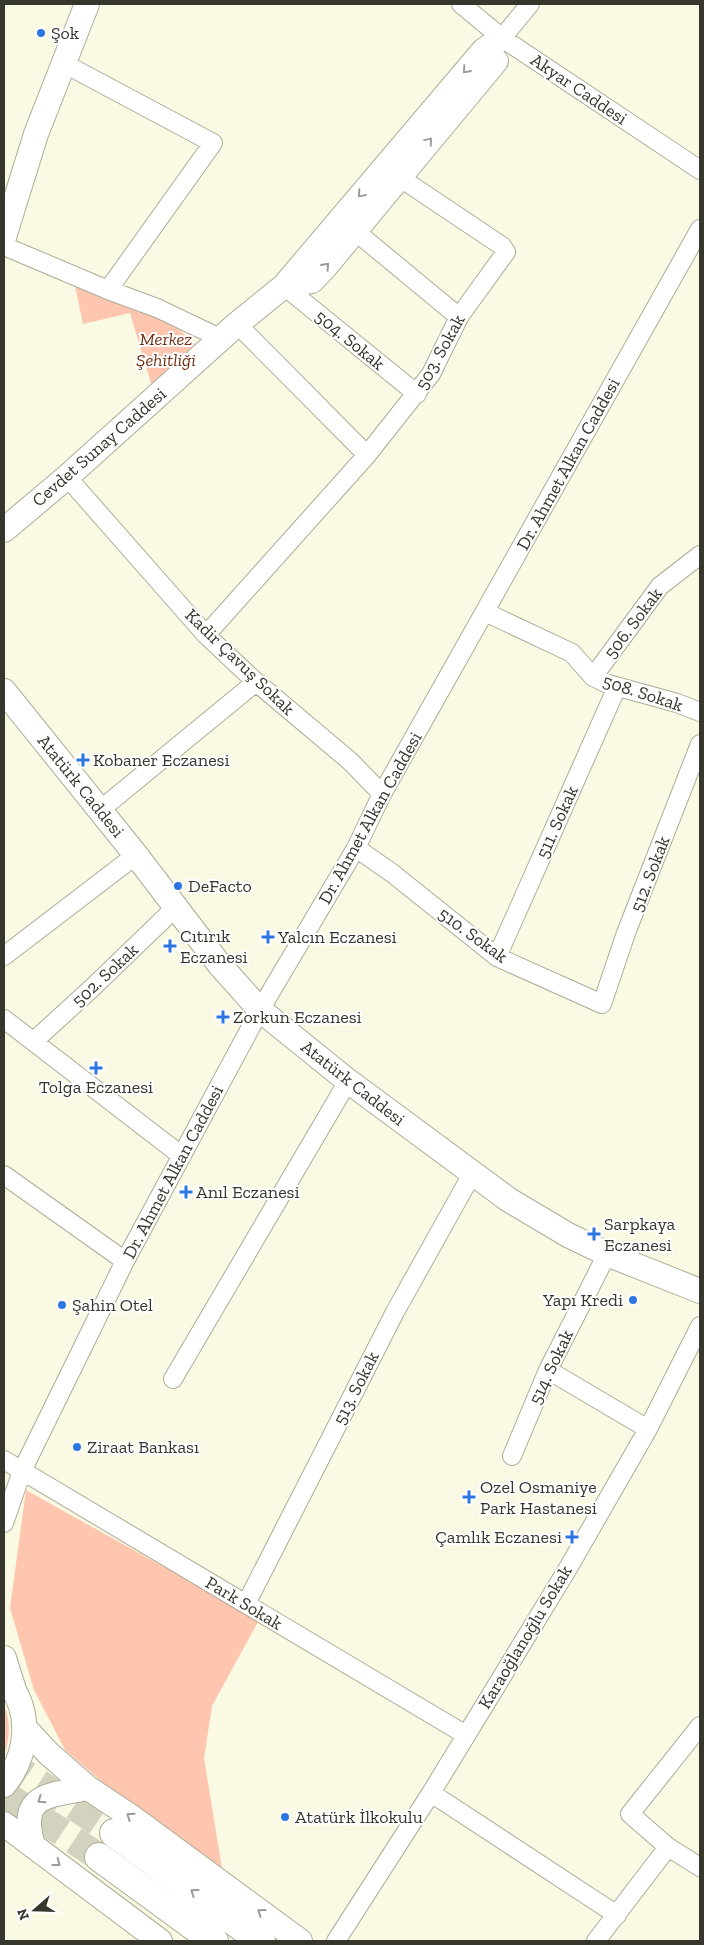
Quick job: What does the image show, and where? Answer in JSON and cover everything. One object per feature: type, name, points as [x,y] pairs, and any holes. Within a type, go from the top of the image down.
[{"type":"main road","points":[[4,237],[36,134],[87,4]]},
{"type":"main road","points":[[284,286],[312,281],[497,59],[502,38]]},
{"type":"main road","name":"Cevdet Sunay Caddesi","points":[[4,530],[284,286],[484,50],[502,38]]},
{"type":"main road","name":"Atatürk Caddesi","points":[[4,691],[136,854],[219,964],[260,1010],[348,1081],[509,1200],[568,1235],[608,1254],[700,1291]]},
{"type":"main road","points":[[4,1658],[10,1686],[22,1711],[25,1728],[19,1761],[4,1785]]},
{"type":"main road","points":[[25,1728],[48,1754],[88,1788],[130,1816],[300,1941]]},
{"type":"main road","points":[[33,1846],[28,1828],[29,1815],[36,1802],[47,1795],[88,1788]]},
{"type":"main road","points":[[4,1824],[160,1941]]},
{"type":"main road","points":[[114,1833],[262,1941]]},
{"type":"main road","points":[[99,1857],[214,1941]]},
{"type":"street","name":"Akyar Caddesi","points":[[461,4],[502,38],[700,170]]},
{"type":"street","points":[[502,38],[530,4]]},
{"type":"street","points":[[65,64],[213,143],[108,290]]},
{"type":"street","name":"503. Sokak","points":[[206,635],[367,455],[417,394],[431,374],[459,317],[506,252],[502,246],[399,177]]},
{"type":"street","name":"Dr. Ahmet Alkan Caddesi","points":[[4,1523],[22,1471],[125,1261],[260,1010],[356,848],[382,794],[700,229]]},
{"type":"street","points":[[354,231],[459,317]]},
{"type":"street","points":[[4,246],[108,290],[229,332],[367,455]]},
{"type":"street","name":"504. Sokak","points":[[284,286],[417,394]]},
{"type":"street","name":"Kadir Çavuş Sokak","points":[[66,477],[206,635],[256,682],[351,762],[382,794]]},
{"type":"street","name":"506. Sokak","points":[[593,676],[660,586],[700,555]]},
{"type":"street","name":"508. Sokak","points":[[485,612],[572,653],[593,676],[616,686],[677,703],[700,712]]},
{"type":"street","points":[[100,810],[256,682]]},
{"type":"street","name":"511. Sokak","points":[[497,956],[616,686]]},
{"type":"street","name":"512. Sokak","points":[[602,1004],[626,933],[700,744]]},
{"type":"street","name":"510. Sokak","points":[[356,848],[392,873],[497,956],[602,1004]]},
{"type":"street","points":[[4,956],[136,854]]},
{"type":"street","name":"502. Sokak","points":[[34,1041],[176,908]]},
{"type":"street","points":[[4,1019],[182,1156]]},
{"type":"street","points":[[173,1379],[348,1081]]},
{"type":"street","name":"513. Sokak","points":[[246,1604],[395,1312],[472,1174]]},
{"type":"street","points":[[4,1175],[125,1261]]},
{"type":"street","name":"514. Sokak","points":[[512,1456],[548,1370],[608,1254]]},
{"type":"street","name":"Karaoğlanoğlu Sokak","points":[[336,1941],[466,1735],[566,1570],[648,1429],[700,1326]]},
{"type":"street","points":[[548,1370],[648,1429]]},
{"type":"street","name":"Park Sokak","points":[[4,1460],[466,1735]]},
{"type":"street","points":[[700,1726],[630,1814],[668,1847],[700,1867]]},
{"type":"street","points":[[430,1793],[617,1915]]},
{"type":"street","points":[[596,1941],[668,1847]]},
{"type":"green space","name":"Merkez Şehitliği","points":[[74,281],[168,321],[194,342],[195,356],[153,390],[130,313],[83,324]]},
{"type":"green space","points":[[26,1490],[259,1620],[212,1706],[204,1758],[223,1875],[144,1818],[65,1750],[34,1690],[10,1608]]},
{"type":"green space","points":[[4,1706],[9,1730],[8,1743],[4,1755]]},
{"type":"tunnel","points":[[4,1760],[114,1833]]},
{"type":"tunnel","points":[[4,1794],[99,1857]]},
{"type":"place","name":"Şok","points":[[41,33]]},
{"type":"place","name":"Kobaner Eczanesi","points":[[83,760]]},
{"type":"place","name":"DeFacto","points":[[178,886]]},
{"type":"place","name":"Yalcın Eczanesi","points":[[268,937]]},
{"type":"place","name":"Cıtırık Eczanesi","points":[[170,946]]},
{"type":"place","name":"Zorkun Eczanesi","points":[[223,1017]]},
{"type":"place","name":"Tolga Eczanesi","points":[[96,1068]]},
{"type":"place","name":"Anıl Eczanesi","points":[[186,1192]]},
{"type":"place","name":"Sarpkaya Eczanesi","points":[[594,1234]]},
{"type":"place","name":"Yapı Kredi","points":[[633,1300]]},
{"type":"place","name":"Şahin Otel","points":[[62,1305]]},
{"type":"place","name":"Ziraat Bankası","points":[[77,1447]]},
{"type":"place","name":"Ozel Osmaniye Park Hastanesi","points":[[469,1497]]},
{"type":"place","name":"Çamlık Eczanesi","points":[[572,1537]]},
{"type":"place","name":"Atatürk İlkokulu","points":[[285,1817]]}]
